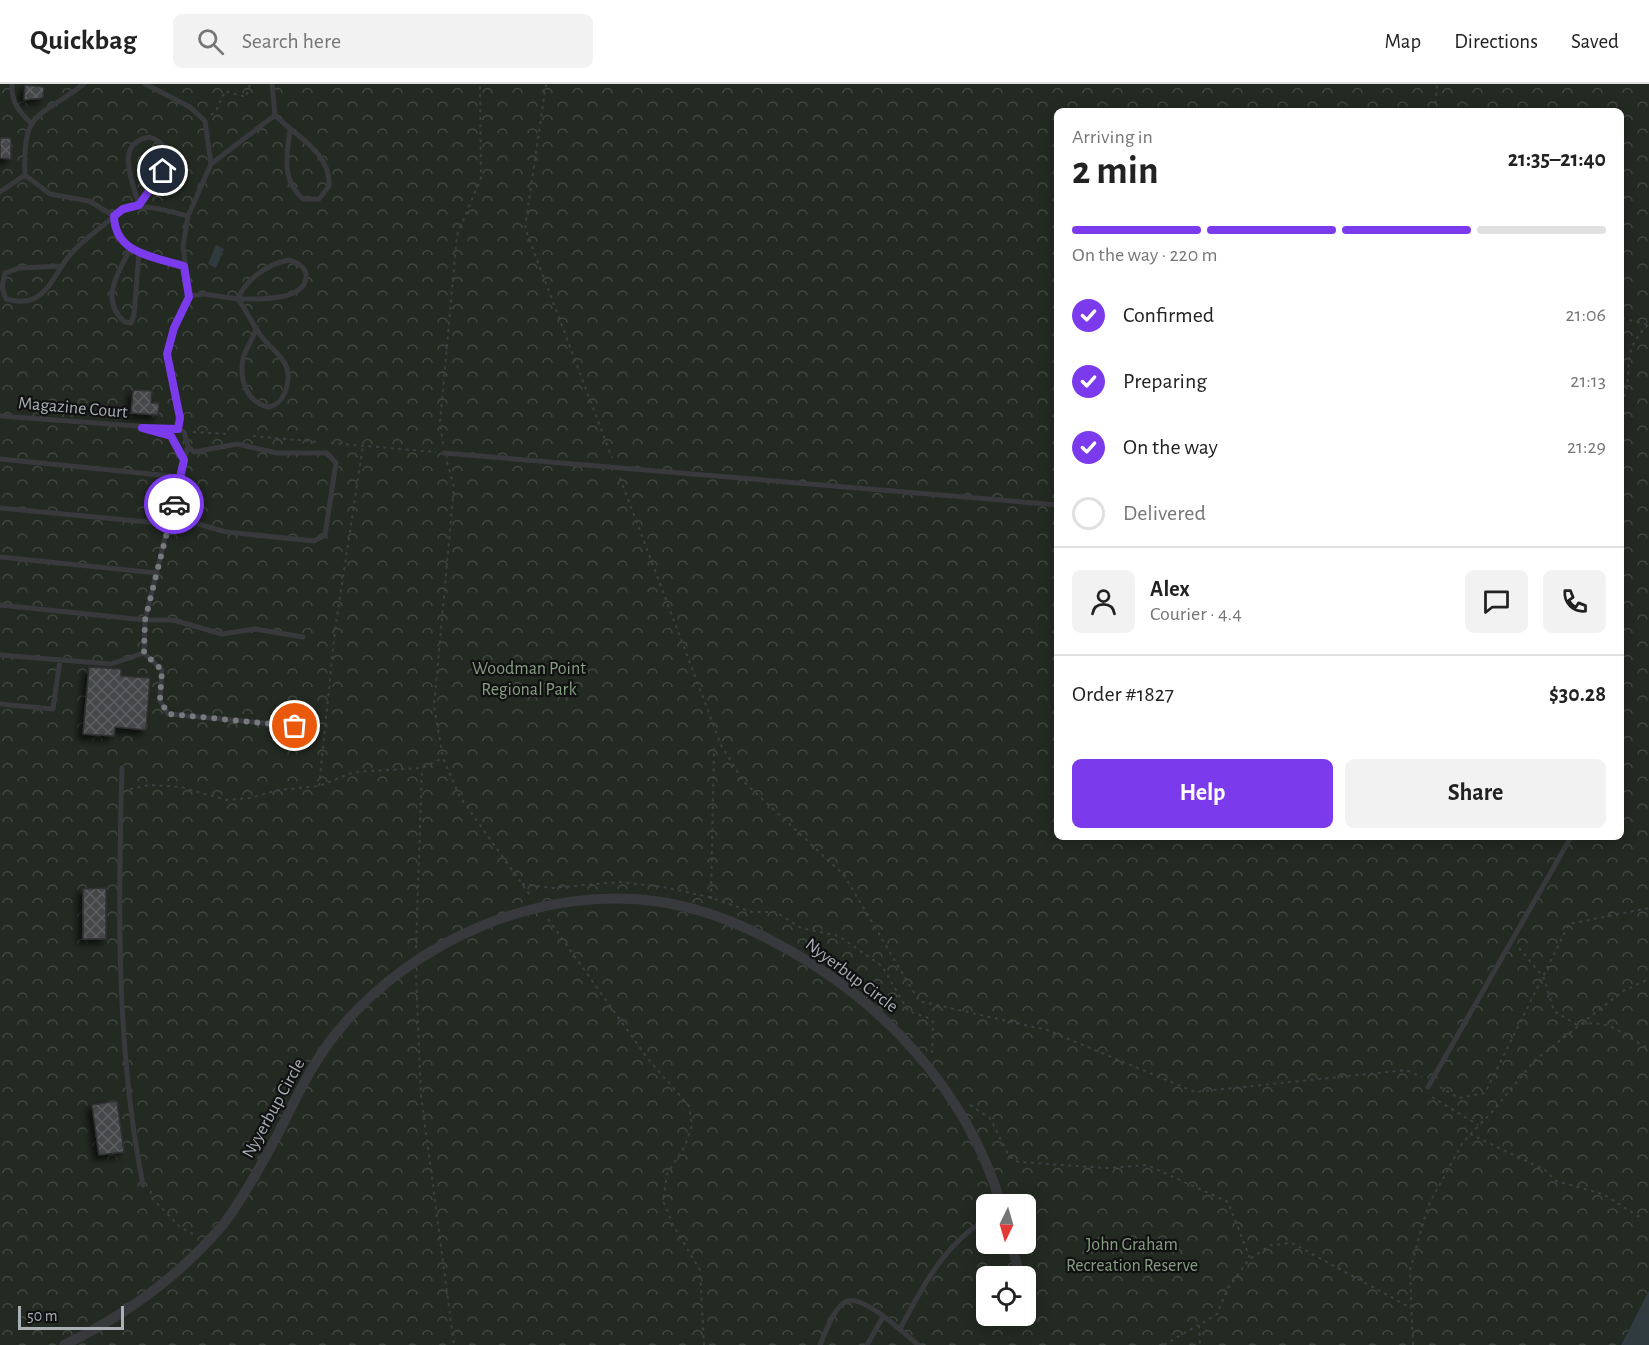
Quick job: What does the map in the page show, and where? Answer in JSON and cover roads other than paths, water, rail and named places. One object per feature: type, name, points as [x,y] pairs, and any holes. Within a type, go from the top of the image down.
[{"type":"street","name":"Nyyerbup Circle","points":[[64,1345],[104,1326],[157,1288],[221,1227],[263,1162],[300,1086],[336,1033],[365,1000],[415,960],[464,934],[538,906],[590,898],[660,902],[707,913],[750,929],[808,959],[848,988],[897,1030],[937,1079],[968,1125],[990,1170],[998,1194]]},
{"type":"lane","points":[[12,84],[11,97],[20,112],[32,124]]},
{"type":"lane","points":[[84,84],[35,116],[24,144],[26,175],[50,194],[89,201],[114,216]]},
{"type":"lane","points":[[145,84],[190,107],[205,121],[211,164]]},
{"type":"lane","points":[[272,84],[275,115],[290,131],[317,152],[327,164],[329,186],[320,200],[303,199],[291,184],[286,153],[290,131]]},
{"type":"lane","points":[[178,429],[180,418],[167,354],[174,328],[189,297],[183,246],[188,216],[211,164],[275,115]]},
{"type":"lane","points":[[150,137],[157,140],[162,147],[163,171],[139,205],[127,165],[132,144],[140,138],[150,137]]},
{"type":"lane","points":[[0,192],[26,175]]},
{"type":"lane","points":[[62,266],[19,267],[5,273],[2,287],[6,299],[20,302],[38,297],[62,266],[70,255],[123,209],[139,205],[188,216]]},
{"type":"lane","points":[[114,216],[117,237],[131,248],[184,266]]},
{"type":"lane","points":[[131,248],[111,290],[113,305],[125,322],[131,322],[134,315],[140,252]]},
{"type":"lane","points":[[189,297],[204,294],[238,299],[265,299],[293,294],[306,280],[305,271],[298,263],[276,262],[248,282],[238,299]]},
{"type":"lane","points":[[238,299],[262,337],[274,346],[288,368],[288,380],[282,399],[269,407],[259,405],[251,399],[242,374],[243,358],[255,327]]},
{"type":"lane","name":"Magazine Court","points":[[0,416],[142,428]]},
{"type":"lane","points":[[142,428],[178,429],[184,432],[188,446],[194,452]]},
{"type":"lane","points":[[142,428],[171,436],[184,460]]},
{"type":"lane","points":[[171,516],[226,532],[314,541],[325,535],[336,463],[327,453],[277,453],[237,444],[194,452],[184,460]]},
{"type":"lane","points":[[188,446],[145,620],[144,653],[162,670],[160,700],[168,714],[295,726]]},
{"type":"lane","points":[[444,453],[616,470],[1054,505]]},
{"type":"lane","points":[[0,459],[181,477]]},
{"type":"lane","points":[[0,508],[169,524]]},
{"type":"lane","points":[[0,556],[157,573]]},
{"type":"lane","points":[[0,605],[173,621],[222,634],[255,629],[303,637]]},
{"type":"lane","points":[[0,654],[111,664],[144,653]]},
{"type":"lane","points":[[0,704],[53,709],[60,660]]},
{"type":"lane","points":[[122,768],[118,896],[125,1062],[143,1185]]},
{"type":"lane","points":[[1430,1085],[1569,840]]},
{"type":"lane","points":[[900,1329],[922,1287],[954,1245],[976,1225]]},
{"type":"lane","points":[[819,1345],[840,1306],[847,1301],[858,1301],[884,1317],[914,1344]]},
{"type":"lane","points":[[867,1345],[884,1317]]},
{"type":"park label","name":"Woodman Point Regional Park","points":[[529,678]]},
{"type":"park label","name":"John Graham Recreation Reserve","points":[[1132,1254]]}]
